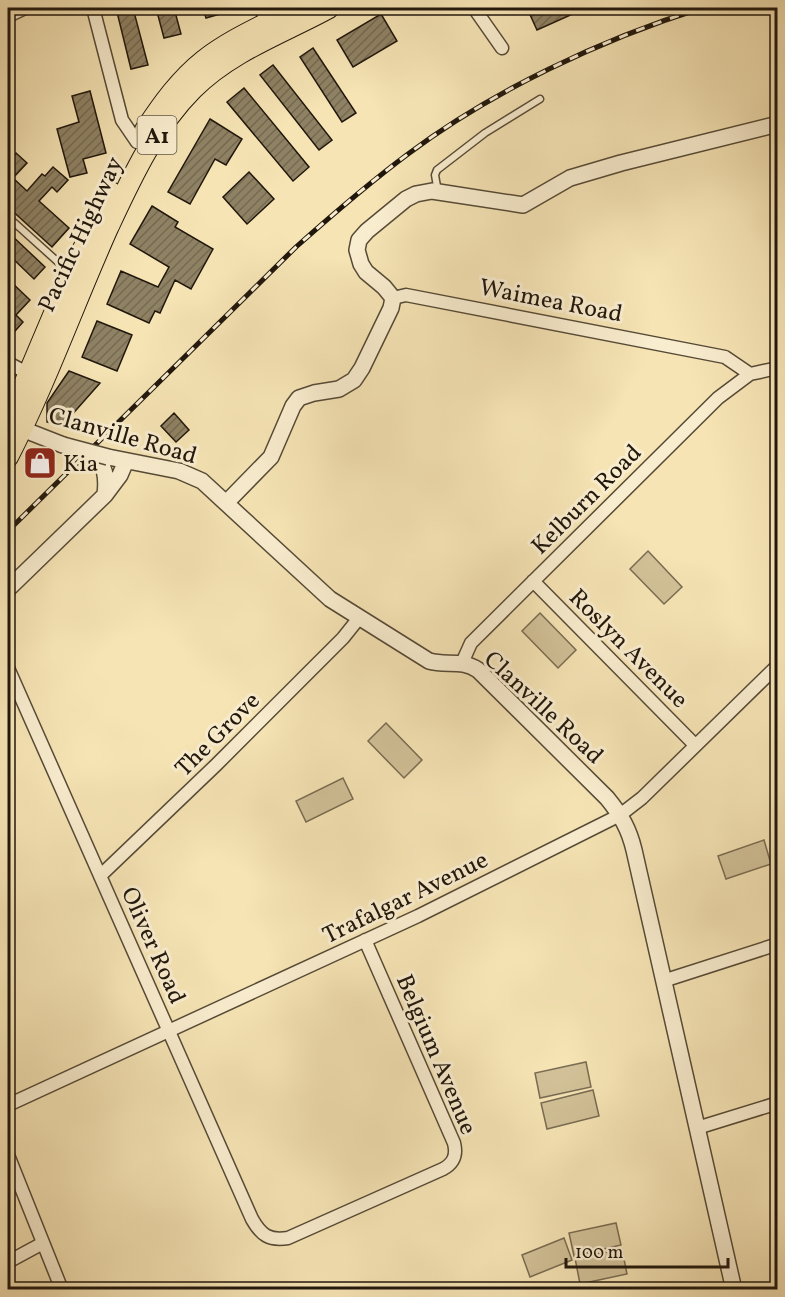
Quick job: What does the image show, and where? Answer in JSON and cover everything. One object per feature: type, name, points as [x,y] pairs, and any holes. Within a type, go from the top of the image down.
[{"type":"highway","name":"Pacific Highway","points":[[36,377],[71,273],[137,142],[160,106],[204,60],[264,15],[296,8]]},
{"type":"highway","name":"Pacific Highway","points":[[8,457],[12,425],[127,186],[170,116],[193,89],[236,56],[329,8]]},
{"type":"street","points":[[8,16],[25,8]]},
{"type":"street","points":[[93,8],[122,120],[137,142]]},
{"type":"street","points":[[474,8],[502,48]]},
{"type":"street","points":[[227,502],[271,458],[290,411],[299,398],[339,389],[354,380],[362,368],[392,308],[393,298],[384,286],[366,272],[361,264],[357,250],[359,240],[406,199],[416,194],[438,192],[523,205],[570,178],[777,124]]},
{"type":"street","name":"Waimea Road","points":[[393,298],[406,295],[725,357],[750,374]]},
{"type":"street","points":[[8,363],[36,377]]},
{"type":"street","points":[[750,374],[777,368]]},
{"type":"street","name":"Kelburn Road","points":[[462,663],[471,644],[718,398],[750,374]]},
{"type":"street","name":"Clanville Road","points":[[12,425],[101,458],[160,467],[202,481],[330,599],[429,661],[462,663],[483,674],[607,798],[620,815],[632,843],[734,1290]]},
{"type":"street","points":[[101,458],[106,477],[105,495]]},
{"type":"street","points":[[8,589],[105,495],[126,461]]},
{"type":"street","name":"Roslyn Avenue","points":[[534,581],[695,745]]},
{"type":"street","name":"The Grove","points":[[100,876],[216,765],[343,638],[359,618]]},
{"type":"street","name":"Trafalgar Avenue","points":[[8,1105],[418,916],[620,815],[642,798],[777,665]]},
{"type":"street","name":"Oliver Road","points":[[8,668],[252,1219],[264,1236]]},
{"type":"street","name":"Belgium Avenue","points":[[264,1236],[288,1238],[443,1169],[454,1159],[454,1143],[365,940]]},
{"type":"street","points":[[663,981],[777,944]]},
{"type":"street","points":[[697,1128],[777,1103]]},
{"type":"street","points":[[8,1155],[62,1290]]},
{"type":"street","points":[[8,1262],[43,1244]]},
{"type":"lane","points":[[438,192],[435,175],[437,170],[485,134],[540,99]]},
{"type":"lane","points":[[8,217],[71,273]]},
{"type":"shaded area","points":[[648,551],[682,587],[664,604],[630,569]]},
{"type":"shaded area","points":[[540,613],[576,650],[558,668],[522,631]]},
{"type":"shaded area","points":[[386,723],[422,760],[404,778],[368,741]]},
{"type":"shaded area","points":[[343,778],[353,799],[306,822],[296,801]]},
{"type":"shaded area","points":[[764,840],[771,864],[726,879],[718,856]]},
{"type":"shaded area","points":[[586,1062],[591,1087],[540,1098],[535,1073]]},
{"type":"shaded area","points":[[593,1090],[599,1116],[547,1129],[541,1103]]},
{"type":"shaded area","points":[[616,1223],[621,1245],[574,1256],[569,1233]]},
{"type":"shaded area","points":[[564,1238],[572,1260],[530,1277],[522,1255]]},
{"type":"shaded area","points":[[622,1249],[627,1274],[580,1284],[575,1258]]},
{"type":"building","points":[[116,8],[133,8],[148,65],[131,69]]},
{"type":"building","points":[[156,8],[174,8],[181,34],[164,38]]},
{"type":"building","points":[[203,8],[233,8],[234,10],[206,18]]},
{"type":"building","points":[[527,8],[586,8],[537,30]]},
{"type":"building","points":[[381,14],[397,41],[353,67],[337,40]]},
{"type":"building","points":[[313,48],[356,113],[342,122],[300,57]]},
{"type":"building","points":[[273,65],[332,140],[319,150],[260,75]]},
{"type":"building","points":[[244,88],[309,167],[293,181],[227,102]]},
{"type":"building","points":[[90,91],[106,153],[83,159],[87,173],[70,177],[57,129],[79,122],[72,96]]},
{"type":"building","points":[[210,119],[242,139],[226,165],[215,159],[190,204],[168,192]]},
{"type":"building","points":[[16,153],[27,163],[13,178],[27,191],[42,174],[45,176],[53,167],[68,180],[57,192],[52,187],[39,201],[69,228],[52,247],[8,207],[8,162]]},
{"type":"building","points":[[249,172],[274,199],[247,224],[223,197]]},
{"type":"building","points":[[152,206],[178,222],[175,227],[213,249],[191,289],[175,280],[160,313],[155,311],[149,323],[107,304],[121,271],[158,287],[169,267],[130,244]]},
{"type":"building","points":[[8,232],[45,267],[34,279],[8,254]]},
{"type":"building","points":[[8,279],[30,300],[16,315],[23,322],[8,339]]},
{"type":"building","points":[[97,321],[132,335],[117,371],[82,357]]},
{"type":"building","points":[[69,371],[100,383],[62,426],[47,422],[47,403]]},
{"type":"building","points":[[174,413],[189,430],[176,442],[161,426]]},
{"type":"railway","points":[[8,531],[296,247],[408,154],[475,109],[549,69],[626,35],[702,8]]},
{"type":"place","name":"Kia","points":[[40,463]]}]
